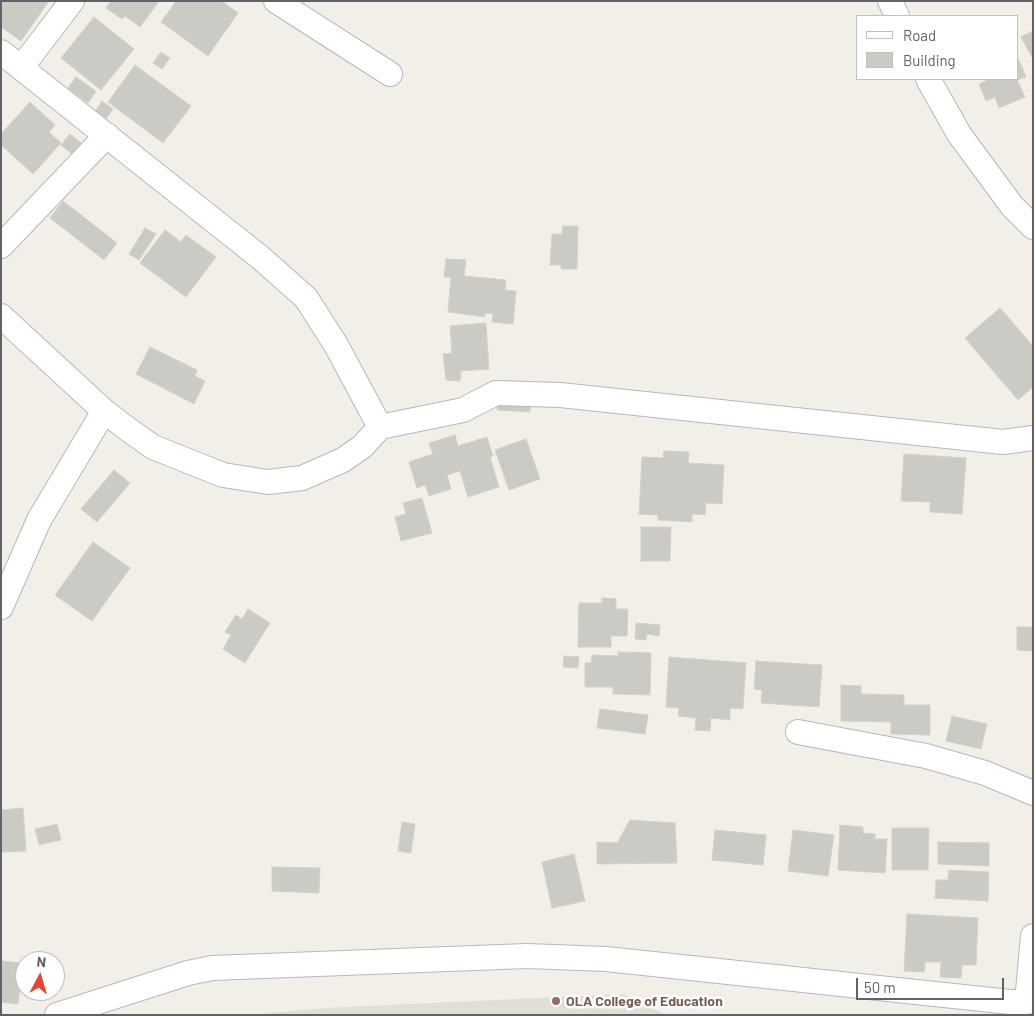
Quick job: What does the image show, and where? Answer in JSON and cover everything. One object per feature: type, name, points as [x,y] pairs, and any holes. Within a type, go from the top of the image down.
[{"type":"street","points":[[21,68],[72,1]]},
{"type":"street","points":[[276,1],[390,74]]},
{"type":"street","points":[[890,1],[897,15]]},
{"type":"street","points":[[1,52],[107,134],[261,258],[306,298],[336,345],[380,427]]},
{"type":"street","points":[[929,80],[959,134],[1012,206],[1033,227]]},
{"type":"street","points":[[1,246],[107,134]]},
{"type":"street","points":[[1,316],[104,411],[153,447],[223,475],[268,482],[302,478],[343,460],[363,446],[380,427],[463,410],[496,393],[579,397],[1003,442],[1033,438]]},
{"type":"street","points":[[1,607],[33,538],[38,520],[104,411]]},
{"type":"street","points":[[798,732],[926,756],[985,773],[1033,793]]},
{"type":"street","points":[[57,1015],[188,973],[212,968],[527,956],[606,959],[1010,1002],[1026,1002],[1033,936]]},
{"type":"street","points":[[1010,1002],[1033,1013]]},
{"type":"shaded area","name":"OLA College of Education","points":[[623,994],[666,1015],[249,1015],[326,1008]]},
{"type":"building","points":[[1,1],[49,1],[21,41],[1,27]]},
{"type":"building","points":[[111,1],[159,1],[140,27],[125,16],[122,19],[106,8]]},
{"type":"building","points":[[176,1],[222,1],[238,13],[208,56],[161,22]]},
{"type":"building","points":[[94,17],[134,49],[101,90],[61,58]]},
{"type":"building","points":[[1033,31],[1033,59],[1021,37]]},
{"type":"building","points":[[161,52],[170,58],[162,69],[153,63]]},
{"type":"building","points":[[1019,60],[1026,77],[1019,79]]},
{"type":"building","points":[[135,65],[191,106],[163,143],[108,102]]},
{"type":"building","points":[[76,77],[96,91],[88,103],[68,88]]},
{"type":"building","points":[[1017,80],[1025,97],[999,108],[995,97],[986,101],[979,84],[986,81]]},
{"type":"building","points":[[102,101],[113,109],[105,120],[94,113]]},
{"type":"building","points":[[30,102],[55,125],[49,132],[61,143],[33,174],[1,145],[1,134]]},
{"type":"building","points":[[70,134],[81,143],[72,154],[61,145]]},
{"type":"building","points":[[63,201],[117,243],[104,260],[50,218]]},
{"type":"building","points":[[563,226],[578,226],[577,269],[561,269],[561,265],[550,265],[552,234],[562,234]]},
{"type":"building","points":[[145,228],[156,234],[139,260],[129,254]]},
{"type":"building","points":[[165,230],[181,242],[186,235],[216,257],[186,297],[140,263]]},
{"type":"building","points":[[446,259],[466,260],[464,276],[506,280],[505,290],[516,291],[513,324],[492,322],[493,314],[485,313],[485,317],[448,312],[451,277],[444,277]]},
{"type":"building","points":[[1000,308],[1033,346],[1033,387],[1018,400],[965,338]]},
{"type":"building","points":[[486,323],[489,369],[461,371],[460,381],[446,380],[443,354],[452,353],[450,326]]},
{"type":"building","points":[[150,347],[197,370],[195,376],[205,381],[194,404],[136,374]]},
{"type":"building","points":[[498,396],[531,398],[530,412],[497,410]]},
{"type":"building","points":[[455,435],[458,446],[487,437],[493,456],[490,457],[499,487],[468,497],[460,471],[447,475],[451,489],[429,496],[425,485],[417,488],[409,462],[433,454],[429,443]]},
{"type":"building","points":[[526,439],[540,479],[509,490],[495,450]]},
{"type":"building","points":[[664,451],[689,452],[688,463],[724,465],[722,504],[706,503],[705,515],[692,514],[692,522],[658,520],[658,515],[639,514],[642,457],[663,458]]},
{"type":"building","points":[[904,454],[966,458],[962,514],[930,512],[930,502],[901,501]]},
{"type":"building","points":[[114,470],[130,483],[97,522],[81,509]]},
{"type":"building","points":[[422,498],[432,533],[401,541],[395,517],[406,514],[403,503]]},
{"type":"building","points":[[641,527],[671,527],[670,561],[641,561]]},
{"type":"building","points":[[93,542],[130,568],[92,621],[55,595]]},
{"type":"building","points":[[602,598],[616,599],[616,609],[628,609],[627,636],[611,636],[611,647],[578,647],[579,603],[602,603]]},
{"type":"building","points":[[248,609],[270,623],[245,663],[223,649],[231,635],[225,632],[236,615],[242,619]]},
{"type":"building","points":[[636,623],[660,625],[659,636],[647,634],[646,640],[635,639]]},
{"type":"building","points":[[1017,627],[1033,627],[1033,651],[1017,650]]},
{"type":"building","points":[[618,652],[651,653],[650,695],[613,694],[613,687],[585,687],[585,663],[591,663],[592,655],[618,656]]},
{"type":"building","points":[[564,656],[579,657],[578,668],[563,667]]},
{"type":"building","points":[[669,657],[746,663],[743,709],[730,708],[730,720],[711,718],[710,731],[695,730],[696,718],[678,716],[679,708],[666,707]]},
{"type":"building","points":[[756,661],[822,665],[819,707],[761,703],[762,690],[754,689]]},
{"type":"building","points":[[841,685],[861,686],[861,694],[904,695],[904,705],[930,705],[930,735],[891,734],[891,722],[841,721]]},
{"type":"building","points":[[600,709],[648,715],[645,734],[597,728]]},
{"type":"building","points":[[952,716],[987,724],[981,749],[946,741]]},
{"type":"building","points":[[23,808],[26,851],[1,852],[1,810]]},
{"type":"building","points":[[630,820],[675,823],[677,863],[597,864],[597,842],[617,843]]},
{"type":"building","points":[[402,822],[415,824],[411,853],[398,851]]},
{"type":"building","points":[[57,824],[61,840],[39,845],[35,829]]},
{"type":"building","points":[[840,825],[863,827],[863,833],[875,834],[875,839],[887,839],[885,873],[838,870]]},
{"type":"building","points":[[892,828],[929,828],[928,870],[892,870]]},
{"type":"building","points":[[715,830],[766,835],[763,865],[712,860]]},
{"type":"building","points":[[793,830],[834,835],[828,876],[788,871]]},
{"type":"building","points":[[938,842],[989,843],[989,866],[938,864]]},
{"type":"building","points":[[574,854],[585,901],[552,908],[542,862]]},
{"type":"building","points":[[272,867],[320,868],[319,893],[272,891]]},
{"type":"building","points":[[949,870],[989,872],[988,901],[935,898],[936,880],[948,880]]},
{"type":"building","points":[[907,914],[978,918],[976,965],[962,965],[961,978],[940,977],[941,962],[925,962],[924,972],[904,971]]},
{"type":"building","points":[[1,961],[15,962],[15,1001],[18,1001],[18,1004],[1,1002]]},
{"type":"place","name":"OLA College of Education","points":[[556,1001]]}]
